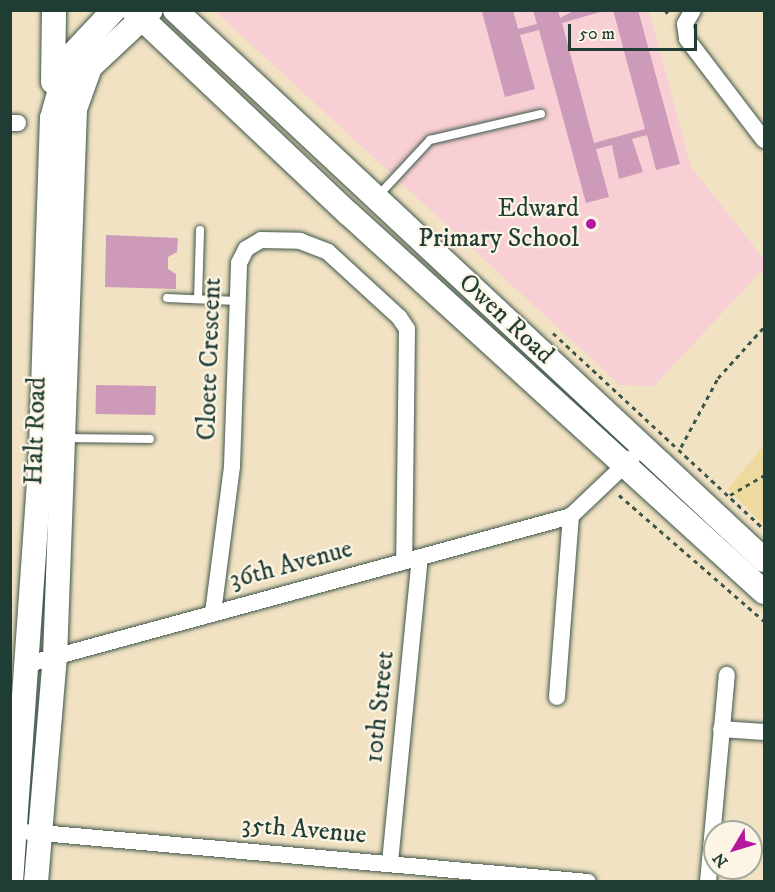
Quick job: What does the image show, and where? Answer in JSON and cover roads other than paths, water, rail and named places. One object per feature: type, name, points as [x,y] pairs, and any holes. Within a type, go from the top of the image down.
[{"type":"street","points":[[52,118],[54,10]]},
{"type":"street","name":"Halt Road","points":[[11,882],[40,448],[52,118],[69,58],[114,10]]},
{"type":"street","name":"Owen Road","points":[[175,10],[765,560]]},
{"type":"street","points":[[693,10],[685,24],[687,39],[762,132]]},
{"type":"street","name":"Halt Road","points":[[36,882],[55,658],[65,438],[75,109],[90,67],[142,13]]},
{"type":"street","name":"Owen Road","points":[[142,13],[623,466],[765,592]]},
{"type":"street","name":"Cloete Crescent","points":[[213,613],[232,466],[239,264],[246,249],[261,240],[300,241],[338,260],[403,323],[409,342],[412,559]]},
{"type":"street","name":"36th Avenue","points":[[25,665],[571,516],[644,446]]},
{"type":"street","points":[[557,697],[571,516]]},
{"type":"street","name":"10th Street","points":[[390,862],[412,559]]},
{"type":"street","points":[[708,882],[727,675]]},
{"type":"street","points":[[722,729],[765,732]]},
{"type":"street","name":"35th Avenue","points":[[15,831],[390,862],[588,882]]},
{"type":"lane","points":[[376,197],[430,140],[541,114]]},
{"type":"lane","points":[[198,299],[200,230]]},
{"type":"lane","points":[[168,298],[237,301]]},
{"type":"lane","points":[[65,438],[150,439]]},
{"type":"place","name":"Edward Primary School","points":[[591,224]]}]
